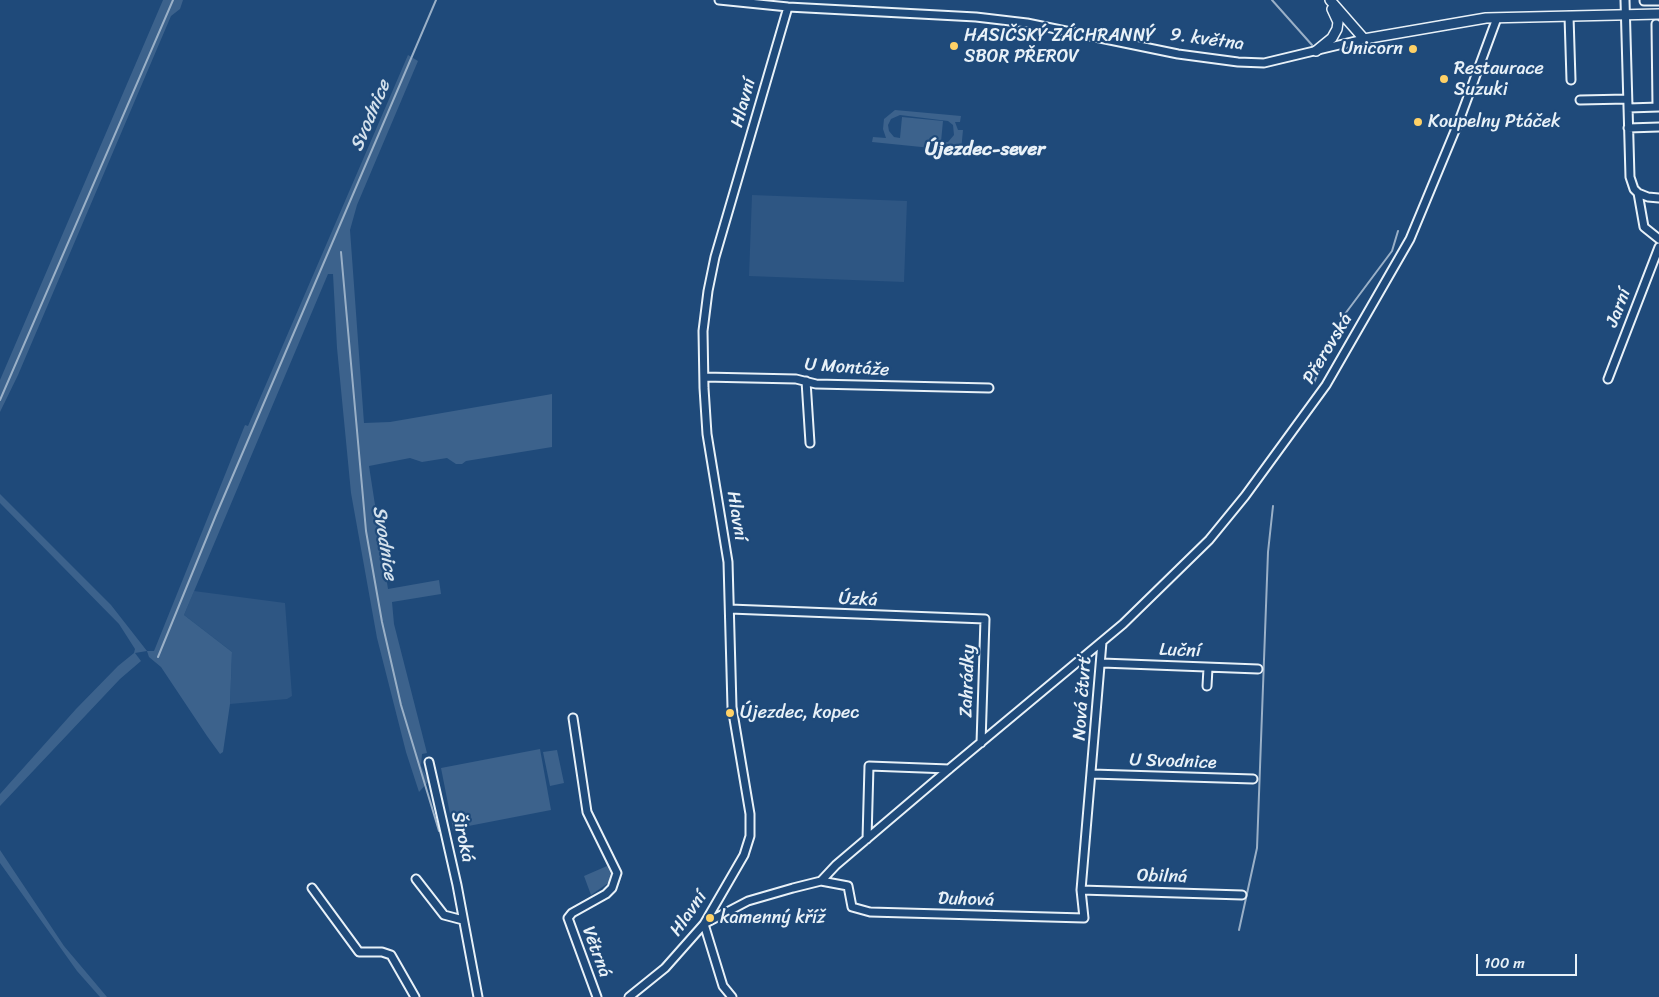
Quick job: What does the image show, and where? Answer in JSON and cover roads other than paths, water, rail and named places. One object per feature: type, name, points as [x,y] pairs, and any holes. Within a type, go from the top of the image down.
[{"type":"main road","points":[[1329,0],[1364,39]]},
{"type":"main road","points":[[1316,50],[1332,38],[1337,29],[1336,18],[1329,0]]},
{"type":"main road","name":"9. května","points":[[1364,39],[1457,22],[1497,18],[1659,14]]},
{"type":"street","name":"9. května","points":[[719,0],[788,7],[976,17],[1028,23],[1178,54],[1238,62],[1264,63],[1364,39]]},
{"type":"street","points":[[1625,0],[1630,177],[1636,191],[1644,227],[1659,239]]},
{"type":"street","points":[[1644,1],[1659,1]]},
{"type":"street","name":"Hlavní","points":[[629,997],[665,968],[704,924],[744,854],[751,831],[732,707],[728,562],[708,434],[703,331],[715,257],[788,7]]},
{"type":"street","points":[[1569,16],[1571,80]]},
{"type":"street","name":"Přerovská","points":[[1102,642],[1158,592],[1209,540],[1279,452],[1326,385],[1410,239],[1459,121],[1497,18]]},
{"type":"street","points":[[1628,108],[1658,107],[1656,24]]},
{"type":"street","points":[[1580,100],[1627,99]]},
{"type":"street","points":[[1628,128],[1659,127]]},
{"type":"street","points":[[1636,191],[1648,197],[1659,198]]},
{"type":"street","name":"Jarní","points":[[1608,379],[1659,247]]},
{"type":"street","name":"U Montáže","points":[[704,377],[806,381],[816,384],[989,388]]},
{"type":"street","points":[[806,381],[810,443]]},
{"type":"street","name":"Úzká","points":[[730,609],[985,619]]},
{"type":"street","name":"Zahrádky","points":[[981,743],[985,619]]},
{"type":"street","name":"Nová čtvrť","points":[[1079,919],[1084,918],[1082,890],[1102,663],[1102,642]]},
{"type":"street","name":"Nová čtvrť","points":[[821,881],[836,865],[1102,642]]},
{"type":"street","name":"Luční","points":[[1102,663],[1258,669]]},
{"type":"street","points":[[1207,686],[1208,668]]},
{"type":"street","name":"Větrná","points":[[573,718],[587,812],[617,873],[612,888],[606,894],[572,913],[568,918],[597,997]]},
{"type":"street","name":"Široká","points":[[429,762],[455,877],[478,997]]},
{"type":"street","points":[[867,839],[869,766],[949,769]]},
{"type":"street","name":"U Svodnice","points":[[1092,774],[1254,779]]},
{"type":"street","points":[[416,879],[444,915],[463,920]]},
{"type":"street","points":[[732,997],[723,986],[704,924],[748,901],[821,881]]},
{"type":"street","name":"Duhová","points":[[821,881],[848,886],[852,907],[875,912],[1079,919]]},
{"type":"street","points":[[312,888],[359,952],[382,952],[391,955],[415,997]]},
{"type":"street","name":"Obilná","points":[[1082,890],[1242,895]]},
{"type":"waterway","points":[[0,400],[173,0]]},
{"type":"waterway","points":[[158,657],[216,515],[436,0]]},
{"type":"waterway","points":[[1272,0],[1312,45]]},
{"type":"waterway","points":[[1313,385],[1339,322],[1392,251],[1398,231]]},
{"type":"waterway","name":"Svodnice","points":[[341,252],[366,531],[382,622],[401,705],[439,831]]},
{"type":"waterway","points":[[1239,930],[1257,848],[1268,552],[1273,506]]},
{"type":"place","name":"HASIČSKÝ ZÁCHRANNÝ SBOR PŘEROV","points":[[954,46]]},
{"type":"place","name":"Unicorn","points":[[1413,49]]},
{"type":"place","name":"Restaurace Suzuki","points":[[1444,79]]},
{"type":"place","name":"Koupelny Ptáček","points":[[1418,122]]},
{"type":"place","name":"Újezdec, kopec","points":[[730,713]]},
{"type":"place","name":"kamenný kříž","points":[[710,918]]},
{"type":"district","name":"Újezdec-sever","points":[[985,150]]}]
